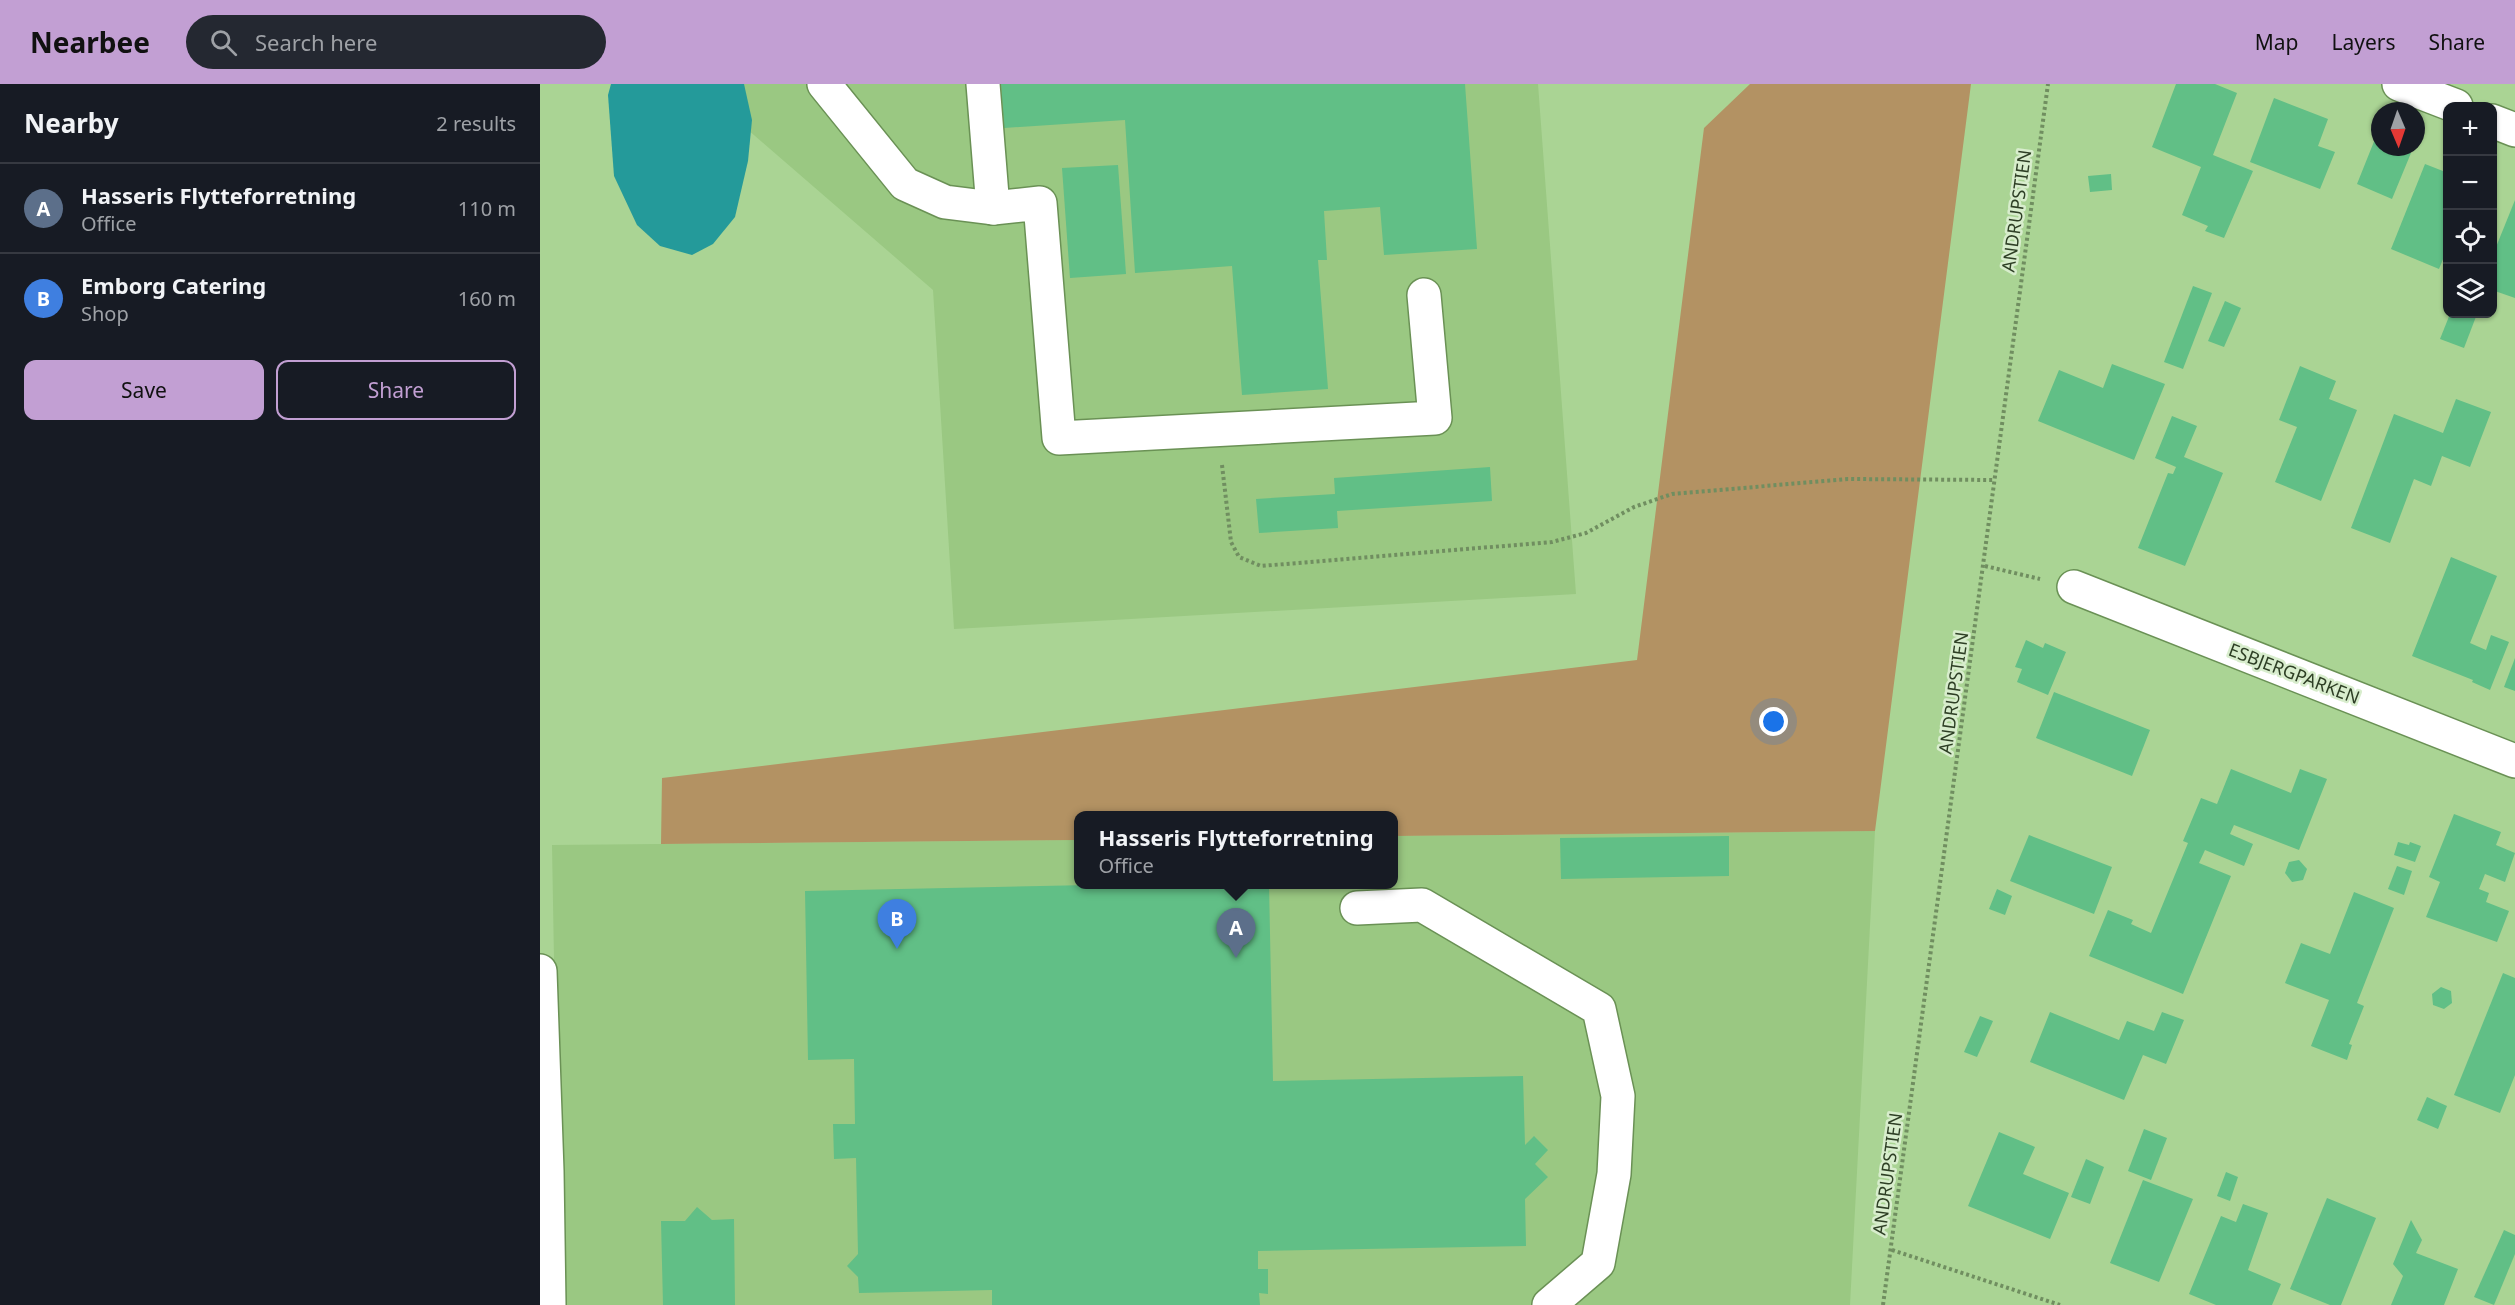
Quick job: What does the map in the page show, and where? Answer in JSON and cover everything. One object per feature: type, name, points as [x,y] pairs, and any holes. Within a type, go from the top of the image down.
[{"type":"street","points":[[825,84],[905,184],[945,202],[993,208],[1040,203],[1059,438],[1435,418],[1424,295]]},
{"type":"street","points":[[983,84],[993,208]]},
{"type":"street","points":[[2399,84],[2446,102]]},
{"type":"street","points":[[2497,123],[2515,130]]},
{"type":"street","name":"ESBJERGPARKEN","points":[[2074,587],[2515,761]]},
{"type":"street","points":[[1357,908],[1422,904],[1599,1009],[1618,1096],[1614,1174],[1598,1263],[1549,1305]]},
{"type":"street","points":[[540,971],[549,1305]]},
{"type":"path","name":"ANDRUPSTIEN","points":[[1883,1305],[1985,566],[1994,480],[2048,84]]},
{"type":"path","points":[[1218,430],[1231,542],[1239,557],[1261,566],[1552,542],[1586,533],[1634,507],[1672,494],[1848,479],[1994,480]]},
{"type":"path","points":[[1985,566],[2074,587]]},
{"type":"path","points":[[1892,1250],[2060,1305]]},
{"type":"shaded area","points":[[695,84],[1538,84],[1576,594],[954,629],[933,290]]},
{"type":"shaded area","points":[[1750,84],[1971,84],[1875,831],[1398,836],[1398,811],[1074,811],[1074,840],[661,844],[662,778],[1637,660],[1704,128]]},
{"type":"shaded area","points":[[1875,831],[1850,1305],[560,1305],[552,845],[1074,840],[1074,889],[1398,889],[1398,836]]},
{"type":"water","points":[[611,84],[744,84],[752,120],[748,161],[735,217],[713,244],[692,255],[660,246],[637,225],[614,176],[608,95]]},
{"type":"building","points":[[1001,84],[1465,84],[1477,249],[1384,255],[1380,207],[1324,211],[1327,260],[1318,260],[1328,389],[1242,395],[1232,266],[1135,273],[1125,120],[1004,128]]},
{"type":"building","points":[[2176,84],[2215,84],[2237,93],[2213,155],[2253,171],[2224,238],[2205,231],[2208,226],[2182,215],[2201,167],[2152,147]]},
{"type":"building","points":[[2274,98],[2328,119],[2318,146],[2335,152],[2320,189],[2250,162]]},
{"type":"building","points":[[2371,149],[2371,156],[2410,156],[2392,199],[2357,184]]},
{"type":"building","points":[[2425,164],[2443,171],[2443,259],[2439,269],[2391,249]]},
{"type":"building","points":[[1118,165],[1126,274],[1070,278],[1062,168]]},
{"type":"building","points":[[2111,174],[2112,190],[2090,192],[2088,176]]},
{"type":"building","points":[[2515,200],[2515,298],[2497,292],[2497,245]]},
{"type":"building","points":[[2193,286],[2212,293],[2183,369],[2164,362]]},
{"type":"building","points":[[2225,301],[2241,308],[2224,347],[2208,341]]},
{"type":"building","points":[[2448,318],[2475,318],[2464,348],[2440,339]]},
{"type":"building","points":[[2112,364],[2165,384],[2134,460],[2038,421],[2059,370],[2103,388]]},
{"type":"building","points":[[2300,366],[2336,381],[2329,399],[2357,410],[2321,501],[2275,482],[2297,427],[2279,420]]},
{"type":"building","points":[[2456,399],[2491,412],[2470,467],[2442,456],[2431,486],[2414,479],[2390,543],[2351,528],[2394,414],[2443,433]]},
{"type":"building","points":[[2172,416],[2197,426],[2184,457],[2223,473],[2185,566],[2138,548],[2168,473],[2173,474],[2176,467],[2155,458]]},
{"type":"building","points":[[1490,467],[1492,501],[1337,511],[1338,528],[1259,533],[1256,499],[1335,494],[1334,478]]},
{"type":"building","points":[[2451,557],[2497,576],[2470,643],[2486,650],[2491,635],[2509,642],[2490,690],[2472,682],[2473,680],[2412,656]]},
{"type":"building","points":[[2026,640],[2043,648],[2045,643],[2066,652],[2048,695],[2017,682],[2022,669],[2015,667]]},
{"type":"building","points":[[2515,658],[2515,691],[2504,687]]},
{"type":"building","points":[[2054,692],[2150,730],[2132,776],[2036,738]]},
{"type":"building","points":[[2231,769],[2291,793],[2300,769],[2327,779],[2299,850],[2234,825],[2230,834],[2253,844],[2244,866],[2205,850],[2199,863],[2231,876],[2183,994],[2089,956],[2108,910],[2133,920],[2131,924],[2151,933],[2188,843],[2183,841],[2201,798],[2217,804]]},
{"type":"building","points":[[2454,814],[2501,832],[2496,845],[2515,853],[2505,882],[2485,874],[2479,889],[2489,893],[2486,902],[2509,911],[2497,942],[2426,917],[2440,882],[2429,877]]},
{"type":"building","points":[[2029,835],[2112,867],[2094,914],[2010,881]]},
{"type":"building","points":[[1729,836],[1729,876],[1561,879],[1560,838]]},
{"type":"building","points":[[2398,842],[2409,845],[2410,842],[2421,846],[2415,862],[2394,855]]},
{"type":"building","points":[[2299,860],[2307,869],[2303,880],[2292,882],[2285,873],[2289,862]]},
{"type":"building","points":[[2397,866],[2412,871],[2404,895],[2388,889]]},
{"type":"building","points":[[1074,885],[1074,889],[1269,889],[1273,1081],[1523,1076],[1525,1145],[1534,1136],[1548,1150],[1535,1164],[1548,1177],[1525,1199],[1526,1246],[1258,1251],[1258,1269],[1268,1269],[1268,1294],[1259,1293],[1260,1305],[992,1305],[992,1290],[859,1293],[858,1277],[847,1266],[858,1254],[856,1158],[834,1159],[833,1124],[855,1124],[854,1059],[808,1060],[805,891]]},
{"type":"building","points":[[1997,889],[2012,896],[2005,915],[1989,909]]},
{"type":"building","points":[[2354,892],[2394,908],[2357,1003],[2364,1006],[2349,1044],[2352,1045],[2347,1060],[2311,1046],[2329,1000],[2285,983],[2301,943],[2330,954]]},
{"type":"building","points":[[2503,973],[2515,978],[2515,1075],[2500,1113],[2454,1095]]},
{"type":"building","points":[[2441,987],[2451,991],[2452,1003],[2444,1009],[2433,1005],[2432,994]]},
{"type":"building","points":[[2050,1012],[2119,1040],[2127,1021],[2154,1031],[2162,1012],[2184,1020],[2166,1064],[2143,1055],[2124,1100],[2030,1062]]},
{"type":"building","points":[[1980,1016],[1993,1021],[1977,1057],[1964,1052]]},
{"type":"building","points":[[2427,1097],[2447,1106],[2438,1129],[2417,1120]]},
{"type":"building","points":[[2144,1129],[2167,1138],[2151,1180],[2128,1171]]},
{"type":"building","points":[[1999,1132],[2035,1147],[2023,1174],[2069,1193],[2050,1239],[1968,1206]]},
{"type":"building","points":[[2086,1159],[2104,1167],[2090,1204],[2071,1197]]},
{"type":"building","points":[[2226,1172],[2238,1177],[2230,1201],[2217,1196]]},
{"type":"building","points":[[2143,1180],[2193,1199],[2159,1282],[2110,1263]]},
{"type":"building","points":[[2327,1198],[2376,1218],[2341,1305],[2330,1305],[2290,1289]]},
{"type":"building","points":[[2243,1204],[2268,1213],[2248,1270],[2281,1284],[2272,1305],[2216,1305],[2189,1294],[2221,1216],[2236,1222]]},
{"type":"building","points":[[697,1207],[712,1220],[734,1219],[735,1305],[663,1305],[661,1221],[685,1221]]},
{"type":"building","points":[[2411,1220],[2422,1240],[2416,1253],[2458,1269],[2444,1305],[2391,1305],[2403,1276],[2393,1264]]},
{"type":"building","points":[[2504,1230],[2515,1235],[2515,1254],[2494,1305],[2474,1297]]},
{"type":"place","name":"Emborg Catering","points":[[897,949]]},
{"type":"place","name":"Hasseris Flytteforretning","points":[[1236,958]]}]
